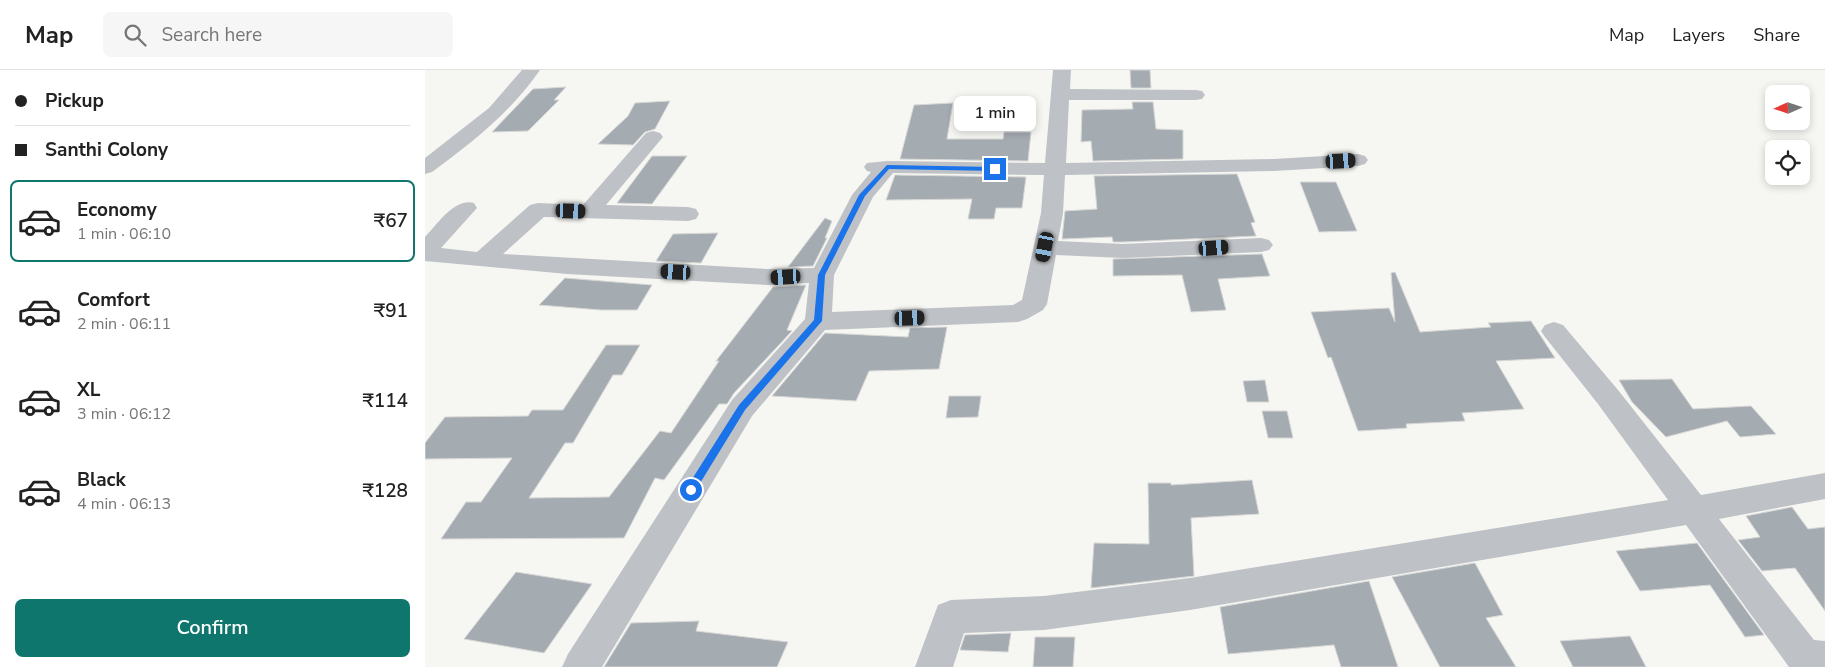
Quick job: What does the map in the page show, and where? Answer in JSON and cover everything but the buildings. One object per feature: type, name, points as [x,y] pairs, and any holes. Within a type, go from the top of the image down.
[{"type":"street","points":[[425,168],[481,127],[510,99],[531,70]]},
{"type":"street","points":[[818,321],[1018,313],[1034,304],[1052,213],[1062,82],[1196,94]]},
{"type":"street","points":[[588,212],[653,137]]},
{"type":"street","points":[[581,667],[742,408],[818,321],[822,275],[863,195],[880,167],[1055,170],[1274,165],[1358,160]]},
{"type":"street","points":[[425,252],[466,208]]},
{"type":"street","points":[[482,260],[538,210],[688,214]]},
{"type":"street","points":[[1045,247],[1123,251],[1261,245]]},
{"type":"street","points":[[425,252],[482,260],[768,278],[822,275]]},
{"type":"street","points":[[1554,331],[1608,397],[1805,658],[1825,659]]},
{"type":"street","points":[[934,667],[951,617],[1044,613],[1190,594],[1693,510],[1825,486]]},
{"type":"route","points":[[691,490],[742,408],[818,321],[822,275],[863,195],[879,179],[887,167],[995,169]]}]
